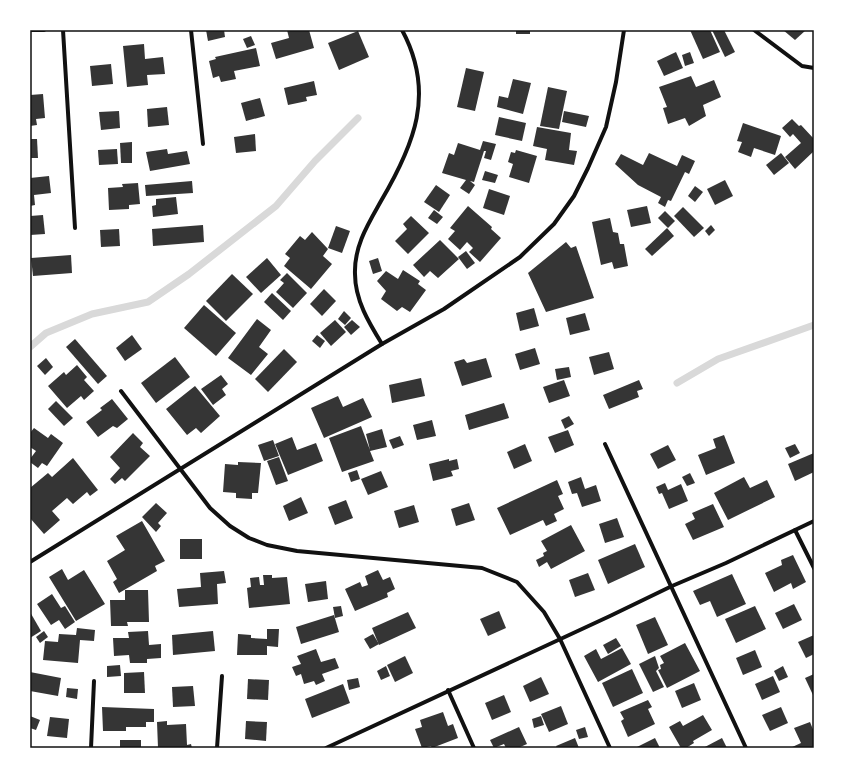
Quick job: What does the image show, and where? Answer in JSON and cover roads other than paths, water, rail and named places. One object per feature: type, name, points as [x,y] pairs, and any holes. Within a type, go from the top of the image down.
[{"type":"street","points":[[30,30],[44,30]]},
{"type":"street","points":[[62,30],[75,228]]},
{"type":"street","points":[[191,30],[202,144]]},
{"type":"street","points":[[382,344],[369,323],[359,298],[355,275],[355,259],[362,234],[396,176],[412,139],[418,114],[419,86],[413,57],[402,30]]},
{"type":"street","points":[[30,562],[382,344],[444,309],[520,257],[554,224],[574,196],[606,127],[616,82],[624,30]]},
{"type":"street","points":[[754,30],[802,66],[814,68]]},
{"type":"street","points":[[121,392],[181,468],[210,508],[230,526],[249,538],[267,545],[297,551],[482,568],[517,582],[544,612],[560,639],[610,748]]},
{"type":"street","points":[[605,444],[746,748]]},
{"type":"street","points":[[326,748],[338,746],[448,690],[814,521]]},
{"type":"street","points":[[796,530],[814,568]]},
{"type":"street","points":[[217,748],[222,676]]},
{"type":"street","points":[[91,748],[94,681]]},
{"type":"street","points":[[448,690],[474,748]]},
{"type":"waterway","points":[[30,347],[46,333],[92,314],[148,302],[189,274],[276,206],[315,161],[358,118]]},
{"type":"waterway","points":[[677,383],[718,359],[814,325]]}]
